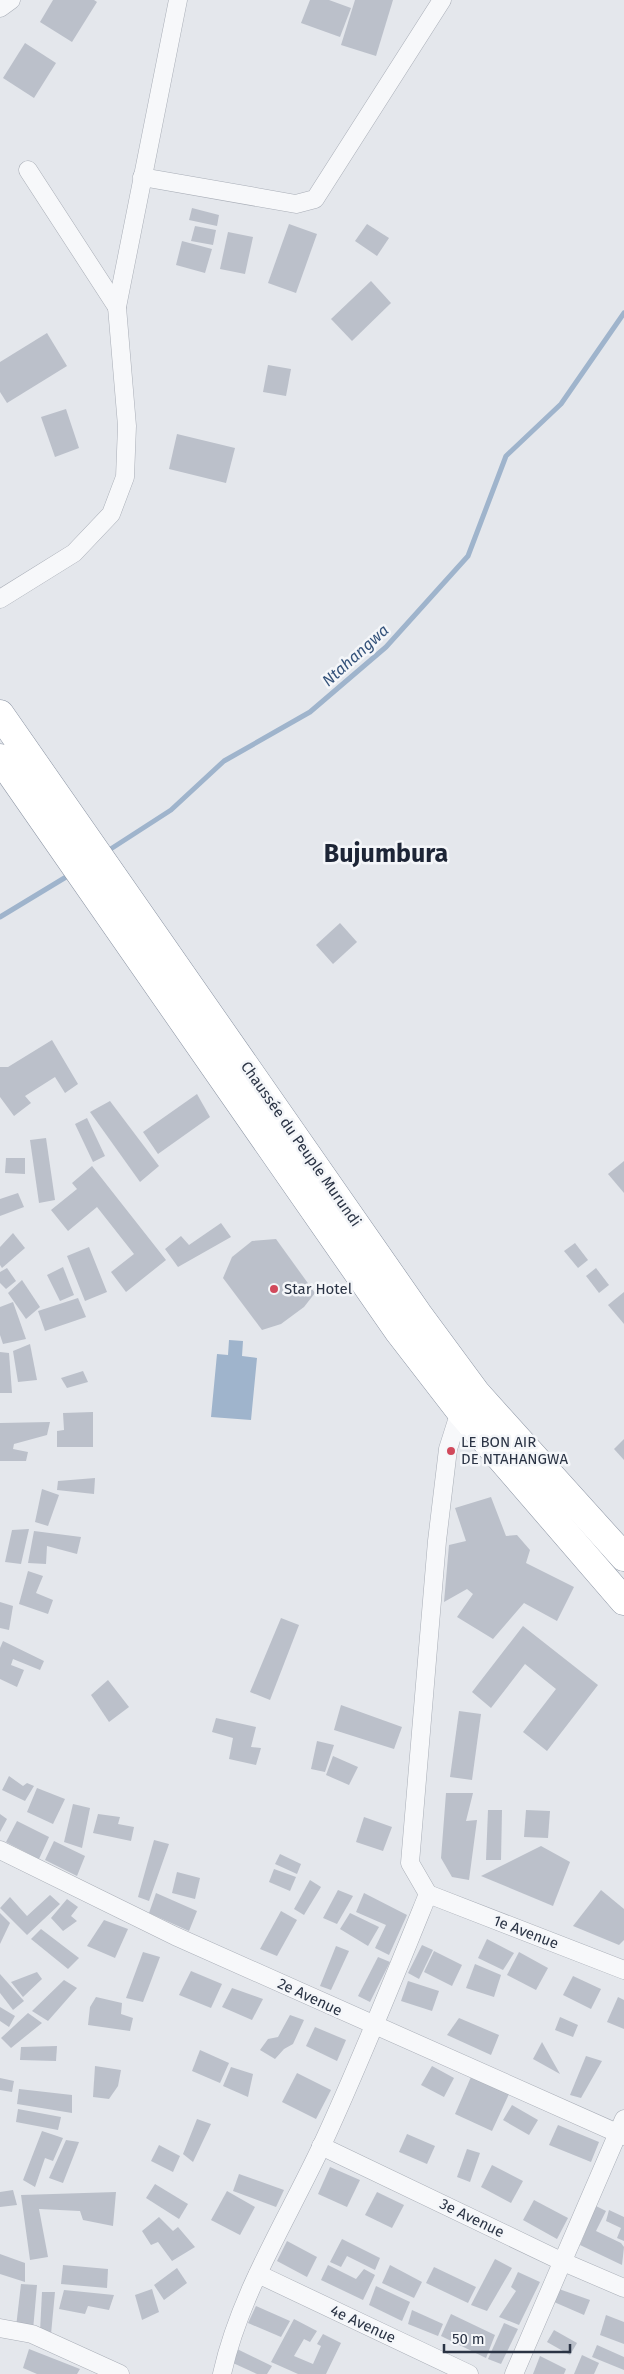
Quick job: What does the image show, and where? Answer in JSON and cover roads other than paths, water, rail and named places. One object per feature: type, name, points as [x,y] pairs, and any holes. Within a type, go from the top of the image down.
[{"type":"highway","name":"Chaussée du Peuple Murundi","points":[[0,714],[58,818],[412,1306],[468,1403],[624,1601]]},
{"type":"highway","name":"Chaussée du Peuple Murundi","points":[[0,758],[58,818]]},
{"type":"highway","name":"Chaussée du Peuple Murundi","points":[[468,1403],[624,1557]]},
{"type":"street","points":[[0,8],[11,0]]},
{"type":"street","points":[[0,599],[74,553],[111,514],[125,478],[127,426],[117,307],[178,0]]},
{"type":"street","points":[[142,177],[296,204],[315,199],[442,0]]},
{"type":"street","points":[[28,170],[117,307]]},
{"type":"street","points":[[222,2374],[228,2344],[258,2274],[322,2146],[428,1894],[410,1863],[437,1541],[448,1449],[468,1403]]},
{"type":"street","name":"2e Avenue","points":[[0,1850],[175,1936],[374,2026],[622,2129]]},
{"type":"street","name":"1e Avenue","points":[[428,1894],[624,1970]]},
{"type":"street","points":[[514,2374],[561,2261],[622,2129]]},
{"type":"street","name":"3e Avenue","points":[[322,2146],[561,2261],[624,2288]]},
{"type":"street","name":"4e Avenue","points":[[258,2274],[469,2374]]},
{"type":"street","points":[[0,2328],[32,2334],[120,2374]]},
{"type":"water","points":[[229,1340],[243,1341],[242,1356],[257,1358],[251,1420],[211,1417],[217,1354],[228,1355]]},
{"type":"waterway","name":"Ntahangwa","points":[[106,852],[171,810],[224,761],[310,712],[386,647],[468,556],[506,456],[561,404],[624,313]]},
{"type":"waterway","name":"Ntahangwa","points":[[0,917],[71,874]]},
{"type":"place","name":"Star Hotel","points":[[274,1289]]},
{"type":"place","name":"LE BON AIR DE NTAHANGWA","points":[[451,1451]]},
{"type":"district","name":"Bujumbura","points":[[386,853]]}]
